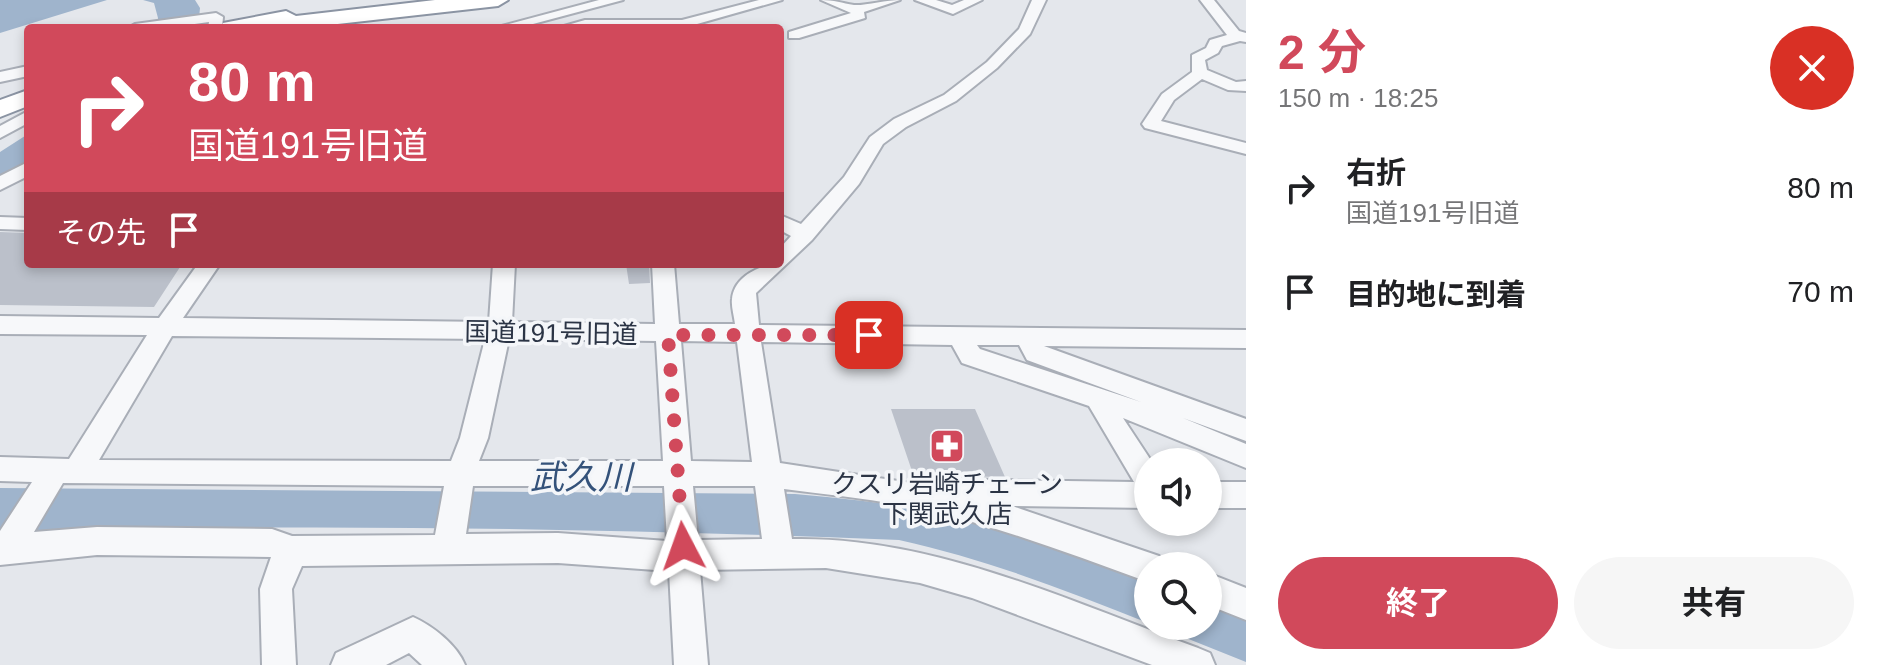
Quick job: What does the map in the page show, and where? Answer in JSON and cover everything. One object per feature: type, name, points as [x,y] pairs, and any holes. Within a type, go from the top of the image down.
[{"type":"highway","points":[[259,24],[321,11],[431,0]]},
{"type":"highway","points":[[270,24],[498,0]]},
{"type":"street","points":[[548,23],[616,0]]},
{"type":"street","points":[[608,24],[627,2],[624,0]]},
{"type":"street","points":[[794,35],[860,15],[855,10],[828,0]]},
{"type":"street","points":[[855,10],[893,0]]},
{"type":"street","points":[[922,0],[953,10],[975,0]]},
{"type":"street","points":[[784,256],[859,170],[876,141],[900,123],[950,98],[992,65],[1025,31],[1039,0]]},
{"type":"street","points":[[1207,0],[1234,34],[1243,37]]},
{"type":"street","points":[[690,3],[705,18]]},
{"type":"street","points":[[682,24],[728,14],[739,8],[775,6]]},
{"type":"street","points":[[1200,73],[1197,58],[1213,50],[1215,43],[1243,37]]},
{"type":"street","points":[[0,77],[24,72]]},
{"type":"street","points":[[1200,73],[1234,87],[1246,86]]},
{"type":"street","points":[[1200,73],[1168,97],[1151,124],[1246,149]]},
{"type":"street","points":[[0,133],[19,104]]},
{"type":"street","points":[[0,184],[24,170]]},
{"type":"street","points":[[0,223],[24,224]]},
{"type":"street","points":[[784,223],[805,235]]},
{"type":"street","points":[[5,547],[65,473],[206,268]]},
{"type":"street","points":[[448,545],[460,476],[474,438],[499,331],[504,299],[504,268]]},
{"type":"street","points":[[663,268],[691,665]]},
{"type":"street","points":[[771,268],[746,289],[743,299],[778,549]]},
{"type":"street","name":"国道191号旧道","points":[[0,325],[668,335],[1246,339]]},
{"type":"street","points":[[959,336],[971,356],[1101,399],[1246,456]]},
{"type":"street","points":[[1026,337],[1036,353],[1246,430]]},
{"type":"street","points":[[1101,399],[1102,407],[1134,458]]},
{"type":"street","points":[[0,469],[65,473],[460,476],[656,472],[678,480],[768,478],[901,492],[1134,495]]},
{"type":"street","points":[[901,492],[1007,518],[1134,562]]},
{"type":"street","points":[[1222,495],[1246,495]]},
{"type":"street","points":[[5,547],[97,541],[272,543],[292,551],[448,545],[683,551],[778,549],[826,553],[920,568],[972,582],[1198,665]]},
{"type":"street","points":[[279,665],[276,589],[292,551]]},
{"type":"street","points":[[1222,595],[1246,604]]},
{"type":"street","points":[[348,665],[413,634],[448,665]]},
{"type":"water","points":[[0,0],[107,0],[24,24],[0,33]]},
{"type":"water","points":[[143,0],[195,0],[200,8],[198,24],[157,24],[154,3]]},
{"type":"water","points":[[24,137],[24,164],[0,179],[0,152]]},
{"type":"water","points":[[0,488],[795,494],[855,500],[955,517],[1052,547],[1134,578],[1134,617],[1025,576],[899,540],[450,528],[0,532]]},
{"type":"water","points":[[1222,611],[1246,620],[1246,662],[1191,640],[1222,640]]},
{"type":"building","points":[[0,232],[24,233],[24,268],[179,268],[154,307],[0,305]]},
{"type":"building","points":[[627,268],[649,268],[650,283],[629,284]]},
{"type":"building","name":"クスリ岩崎チェーン 下関武久店","points":[[891,409],[975,409],[1005,477],[943,476],[930,483],[915,480]]},
{"type":"place","name":"クスリ岩崎チェーン 下関武久店","points":[[947,446]]},
{"type":"route","points":[[683,546],[668,335],[869,335]]},
{"type":"water label","name":"武久川","points":[[581,477]]}]
